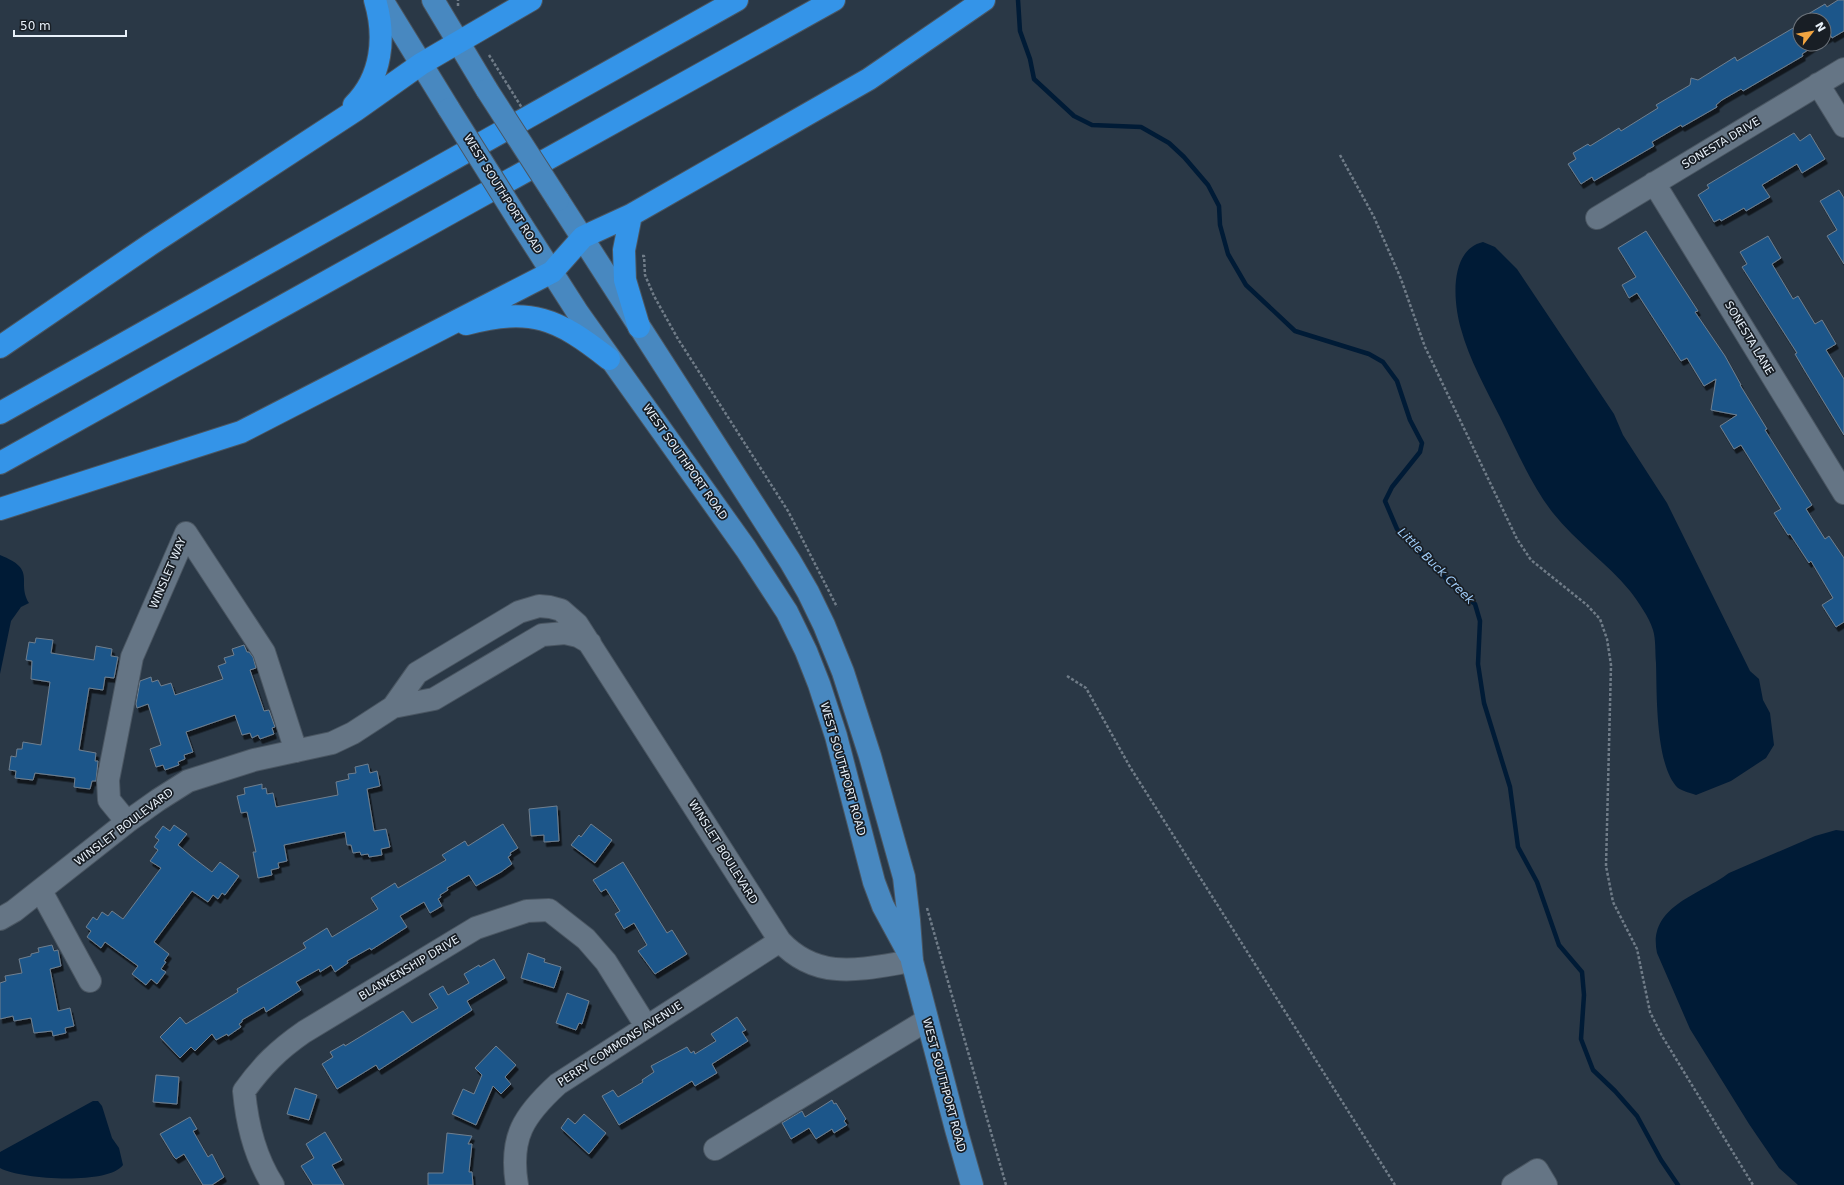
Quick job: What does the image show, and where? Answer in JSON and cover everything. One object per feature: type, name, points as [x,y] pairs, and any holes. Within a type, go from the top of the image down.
[{"type":"highway","points":[[334,124],[366,91],[375,74],[380,57],[380,24],[375,0]]},
{"type":"highway","points":[[0,347],[151,244],[334,124],[421,64],[531,0]]},
{"type":"highway","points":[[0,413],[737,0]]},
{"type":"highway","points":[[0,463],[834,0]]},
{"type":"highway","points":[[0,508],[241,432],[552,272],[583,237],[631,215],[869,79],[984,0]]},
{"type":"highway","points":[[631,215],[624,250],[625,280],[639,327]]},
{"type":"highway","points":[[430,334],[493,318],[512,316],[543,319],[573,332],[609,359]]},
{"type":"main road","name":"WEST SOUTHPORT ROAD","points":[[382,0],[521,224],[609,359],[746,548],[787,612],[814,671],[836,736],[874,882],[883,906],[912,961]]},
{"type":"main road","name":"WEST SOUTHPORT ROAD","points":[[433,0],[459,41],[487,90],[583,237],[639,327],[790,561],[808,592],[824,625],[843,672],[870,756],[904,877],[912,961],[972,1185]]},
{"type":"street","name":"SONESTA DRIVE","points":[[1597,218],[1844,69]]},
{"type":"street","points":[[1818,84],[1844,126]]},
{"type":"street","name":"SONESTA LANE","points":[[1654,183],[1844,493]]},
{"type":"street","name":"WINSLET WAY","points":[[127,822],[109,800],[108,780],[132,657],[186,533],[264,652],[296,751]]},
{"type":"street","name":"WINSLET BOULEVARD","points":[[0,918],[14,911],[41,891],[127,822],[188,781],[254,760],[332,743],[360,729],[393,707],[417,673],[529,608],[550,607],[561,610],[577,624],[780,941],[790,952],[802,960],[818,966],[839,970],[857,970],[912,961]]},
{"type":"street","name":"WINSLET BOULEVARD","points":[[393,707],[434,699],[542,635],[566,633],[578,636],[590,643]]},
{"type":"street","points":[[41,891],[90,982]]},
{"type":"street","name":"BLANKENSHIP DRIVE","points":[[273,1185],[266,1174],[256,1148],[247,1118],[244,1091],[262,1067],[283,1046],[304,1032],[476,928],[527,911],[549,910],[586,939],[606,962],[646,1026]]},
{"type":"street","name":"PERRY COMMONS AVENUE","points":[[517,1185],[514,1165],[517,1139],[528,1115],[542,1098],[558,1084],[780,941]]},
{"type":"street","points":[[715,1149],[927,1020]]},
{"type":"street","points":[[1513,1185],[1537,1170],[1546,1185]]},
{"type":"path","points":[[485,48],[509,87]]},
{"type":"path","points":[[1340,155],[1374,217],[1401,279],[1425,347],[1518,539],[1531,560],[1587,605],[1600,619],[1607,639],[1611,665],[1606,866],[1613,902],[1637,948],[1650,1012],[1662,1036],[1753,1185]]},
{"type":"path","points":[[1067,676],[1086,688],[1130,767],[1395,1185]]},
{"type":"water","points":[[1483,242],[1495,247],[1517,269],[1614,414],[1623,435],[1667,503],[1750,671],[1759,679],[1763,700],[1770,713],[1774,745],[1766,758],[1731,781],[1696,795],[1678,788],[1670,778],[1661,747],[1657,710],[1655,642],[1653,630],[1649,620],[1630,591],[1612,571],[1562,524],[1545,502],[1524,466],[1478,374],[1464,340],[1458,318],[1455,292],[1456,278],[1464,255],[1472,247]]},
{"type":"water","points":[[0,555],[12,560],[19,566],[24,576],[24,588],[29,603],[21,607],[11,621],[0,674]]},
{"type":"water","points":[[1836,830],[1844,831],[1844,1185],[1798,1185],[1779,1168],[1749,1124],[1690,1029],[1657,953],[1656,937],[1660,924],[1668,913],[1678,904],[1729,873],[1815,836]]},
{"type":"water","points":[[93,1101],[98,1101],[102,1106],[112,1138],[119,1148],[123,1165],[115,1171],[101,1176],[84,1178],[45,1178],[11,1172],[0,1168],[0,1152]]},
{"type":"building","points":[[1838,0],[1844,0],[1844,31],[1832,38],[1832,12],[1812,12],[1825,4],[1827,7]]},
{"type":"building","points":[[1792,29],[1792,52],[1805,52],[1802,54],[1803,56],[1743,91],[1741,89],[1722,100],[1716,105],[1717,107],[1682,127],[1681,125],[1652,142],[1654,146],[1594,181],[1592,177],[1581,184],[1568,164],[1576,159],[1573,153],[1588,144],[1590,146],[1619,128],[1621,131],[1658,108],[1656,105],[1690,85],[1691,78],[1698,80],[1735,57],[1737,61]]},
{"type":"building","points":[[1794,133],[1800,141],[1810,134],[1825,159],[1802,173],[1797,164],[1762,185],[1770,197],[1746,211],[1744,208],[1721,221],[1720,219],[1714,222],[1698,195],[1709,188],[1707,185]]},
{"type":"building","points":[[1839,190],[1844,198],[1844,264],[1827,236],[1837,230],[1820,201]]},
{"type":"building","points":[[1646,231],[1698,311],[1695,312],[1725,356],[1740,385],[1767,429],[1765,430],[1812,505],[1806,509],[1825,539],[1829,536],[1844,558],[1844,622],[1836,627],[1822,605],[1833,598],[1811,561],[1809,563],[1774,513],[1781,509],[1741,445],[1734,449],[1720,426],[1737,415],[1711,410],[1716,379],[1704,386],[1687,358],[1681,361],[1637,293],[1629,298],[1622,285],[1636,277],[1618,248]]},
{"type":"building","points":[[1768,236],[1781,258],[1772,264],[1793,299],[1798,296],[1815,324],[1822,320],[1836,344],[1826,350],[1844,379],[1844,435],[1795,354],[1797,353],[1742,267],[1747,264],[1740,252]]},
{"type":"building","points":[[36,638],[53,640],[51,653],[94,660],[96,646],[112,649],[111,656],[118,657],[114,678],[105,677],[103,690],[89,688],[79,750],[96,753],[95,761],[98,761],[96,781],[92,781],[90,789],[74,787],[75,778],[35,773],[33,780],[15,778],[16,771],[9,770],[11,756],[16,757],[17,749],[22,749],[23,742],[41,745],[50,682],[31,679],[32,661],[26,660],[29,642],[35,643]]},
{"type":"building","points":[[244,645],[247,652],[249,652],[253,657],[256,668],[250,670],[264,711],[269,710],[275,727],[272,728],[274,734],[260,739],[258,735],[252,738],[250,733],[242,735],[235,715],[186,732],[193,752],[184,755],[185,759],[178,762],[179,765],[165,770],[163,765],[156,767],[150,749],[161,745],[148,704],[137,708],[136,704],[140,681],[151,677],[152,682],[158,680],[161,686],[171,683],[175,695],[223,679],[218,666],[226,663],[224,658],[234,655],[232,649]]},
{"type":"building","points":[[368,764],[370,773],[377,771],[380,786],[367,789],[374,831],[386,829],[390,847],[381,849],[382,855],[369,857],[368,854],[361,855],[360,852],[353,853],[351,845],[347,845],[345,832],[284,845],[287,861],[278,863],[279,868],[271,870],[272,875],[258,878],[253,852],[256,852],[247,812],[241,813],[237,796],[245,794],[244,788],[262,784],[262,789],[266,788],[267,794],[273,793],[276,807],[338,795],[336,782],[349,779],[348,774],[356,773],[355,767]]},
{"type":"building","points":[[557,806],[559,841],[544,842],[544,835],[531,836],[529,809]]},
{"type":"building","points":[[503,824],[518,848],[510,853],[511,855],[508,857],[512,864],[501,872],[476,886],[469,875],[447,888],[448,890],[440,895],[441,897],[438,899],[442,906],[430,913],[424,902],[400,916],[407,927],[371,950],[370,948],[347,961],[348,963],[335,972],[331,965],[320,972],[319,969],[296,982],[301,990],[266,1012],[264,1007],[242,1020],[239,1024],[241,1027],[228,1036],[227,1034],[216,1040],[212,1034],[195,1051],[191,1047],[180,1058],[160,1037],[180,1017],[186,1024],[238,992],[237,989],[306,948],[303,943],[327,928],[332,937],[378,909],[371,898],[395,883],[398,888],[446,860],[442,855],[465,841],[468,846]]},
{"type":"building","points":[[591,824],[612,840],[595,863],[571,845],[579,835],[581,837]]},
{"type":"building","points":[[174,825],[187,834],[178,845],[191,856],[212,872],[220,862],[239,876],[225,895],[222,893],[218,899],[213,895],[208,902],[192,891],[154,942],[169,954],[161,969],[166,972],[157,984],[151,979],[146,985],[132,974],[138,966],[105,942],[101,948],[87,937],[91,931],[86,927],[93,917],[97,920],[102,912],[108,916],[112,911],[123,919],[161,868],[150,861],[158,850],[154,847],[159,840],[155,837],[163,826],[170,831]]},
{"type":"building","points":[[623,862],[667,933],[672,930],[687,954],[655,974],[638,951],[647,945],[634,923],[624,929],[615,914],[620,911],[606,889],[601,892],[593,880]]},
{"type":"building","points":[[52,945],[54,951],[58,950],[61,966],[50,969],[58,1011],[70,1008],[74,1026],[65,1028],[66,1033],[53,1036],[52,1031],[34,1033],[31,1018],[14,1021],[13,1016],[0,1019],[0,983],[6,981],[5,976],[22,973],[19,959],[39,952],[38,948]]},
{"type":"building","points":[[528,953],[545,959],[544,962],[561,967],[554,988],[521,978]]},
{"type":"building","points":[[494,959],[505,978],[467,1001],[472,1010],[379,1070],[376,1065],[337,1089],[322,1064],[333,1057],[330,1052],[344,1044],[345,1046],[403,1011],[412,1023],[438,1008],[429,994],[443,986],[448,995],[469,983],[464,974],[479,965],[480,967]]},
{"type":"building","points":[[567,993],[589,1001],[582,1024],[579,1023],[576,1030],[556,1023]]},
{"type":"building","points":[[737,1017],[746,1030],[742,1032],[748,1041],[712,1064],[717,1073],[695,1086],[692,1081],[619,1125],[602,1096],[613,1090],[618,1097],[643,1082],[642,1080],[654,1072],[651,1066],[687,1047],[691,1053],[694,1051],[695,1054],[716,1041],[711,1034]]},
{"type":"building","points":[[496,1046],[516,1065],[505,1077],[511,1084],[501,1094],[493,1086],[476,1125],[452,1114],[463,1089],[474,1094],[482,1075],[475,1068]]},
{"type":"building","points":[[156,1075],[179,1077],[177,1104],[153,1102]]},
{"type":"building","points":[[295,1088],[317,1095],[309,1120],[287,1114]]},
{"type":"building","points":[[832,1100],[834,1104],[836,1103],[846,1119],[844,1121],[847,1125],[834,1133],[832,1129],[816,1139],[809,1128],[791,1139],[782,1123],[802,1111],[805,1117]]},
{"type":"building","points":[[584,1114],[606,1133],[589,1154],[561,1128],[568,1118],[575,1124]]},
{"type":"building","points":[[190,1117],[197,1129],[193,1131],[208,1157],[212,1154],[224,1177],[212,1185],[203,1185],[184,1154],[176,1159],[160,1134]]},
{"type":"building","points":[[325,1132],[342,1160],[332,1165],[344,1185],[313,1185],[301,1166],[314,1158],[306,1144]]},
{"type":"building","points":[[447,1133],[472,1136],[468,1144],[472,1144],[469,1172],[472,1172],[473,1185],[428,1185],[428,1173],[443,1173]]},
{"type":"waterway","name":"Little Buck Creek","points":[[1018,0],[1020,31],[1030,59],[1034,79],[1074,116],[1092,125],[1141,127],[1169,143],[1184,157],[1208,185],[1219,206],[1220,225],[1228,254],[1246,285],[1295,331],[1369,354],[1383,362],[1397,381],[1410,420],[1422,443],[1420,452],[1392,487],[1385,501],[1397,529],[1458,591],[1475,604],[1480,621],[1478,664],[1484,703],[1510,787],[1518,847],[1537,882],[1559,945],[1582,972],[1584,995],[1581,1039],[1593,1070],[1615,1091],[1637,1116],[1661,1160],[1678,1185]]}]
